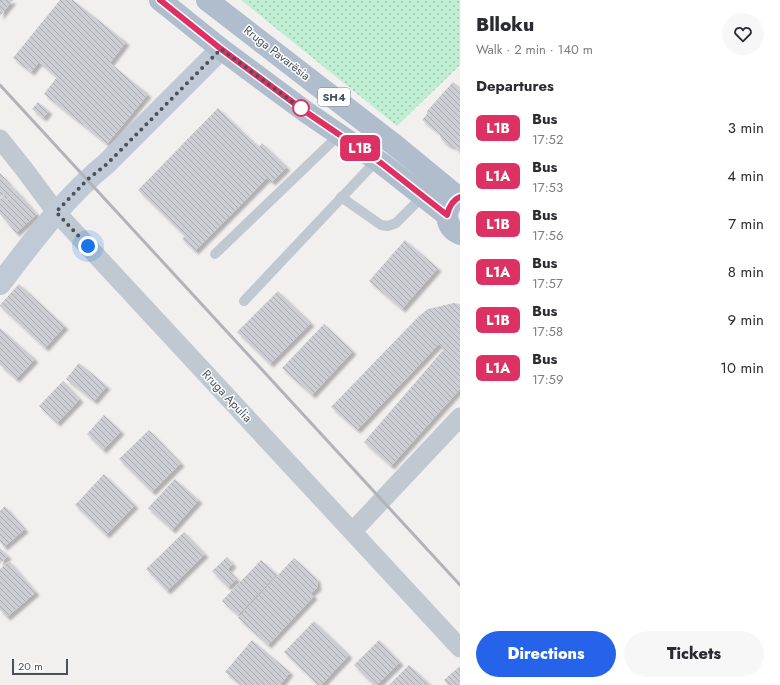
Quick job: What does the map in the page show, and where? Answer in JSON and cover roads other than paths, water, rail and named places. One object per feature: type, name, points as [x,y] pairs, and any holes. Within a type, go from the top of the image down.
[{"type":"main road","name":"SH4","points":[[160,0],[221,49],[306,112],[377,160],[423,196],[455,203],[448,222],[451,228],[460,234]]},
{"type":"main road","name":"Rruga Pavarësia","points":[[207,0],[396,146],[455,203]]},
{"type":"street","points":[[0,284],[56,212],[88,179],[107,164],[221,49]]},
{"type":"street","name":"Rruga Apulia","points":[[0,139],[56,212],[460,648]]},
{"type":"street","points":[[353,532],[459,420]]},
{"type":"lane","points":[[215,254],[340,135]]},
{"type":"lane","points":[[244,301],[377,160]]},
{"type":"lane","points":[[341,197],[381,225],[388,226],[396,223],[423,196]]},
{"type":"railway","points":[[0,85],[460,585]]}]
